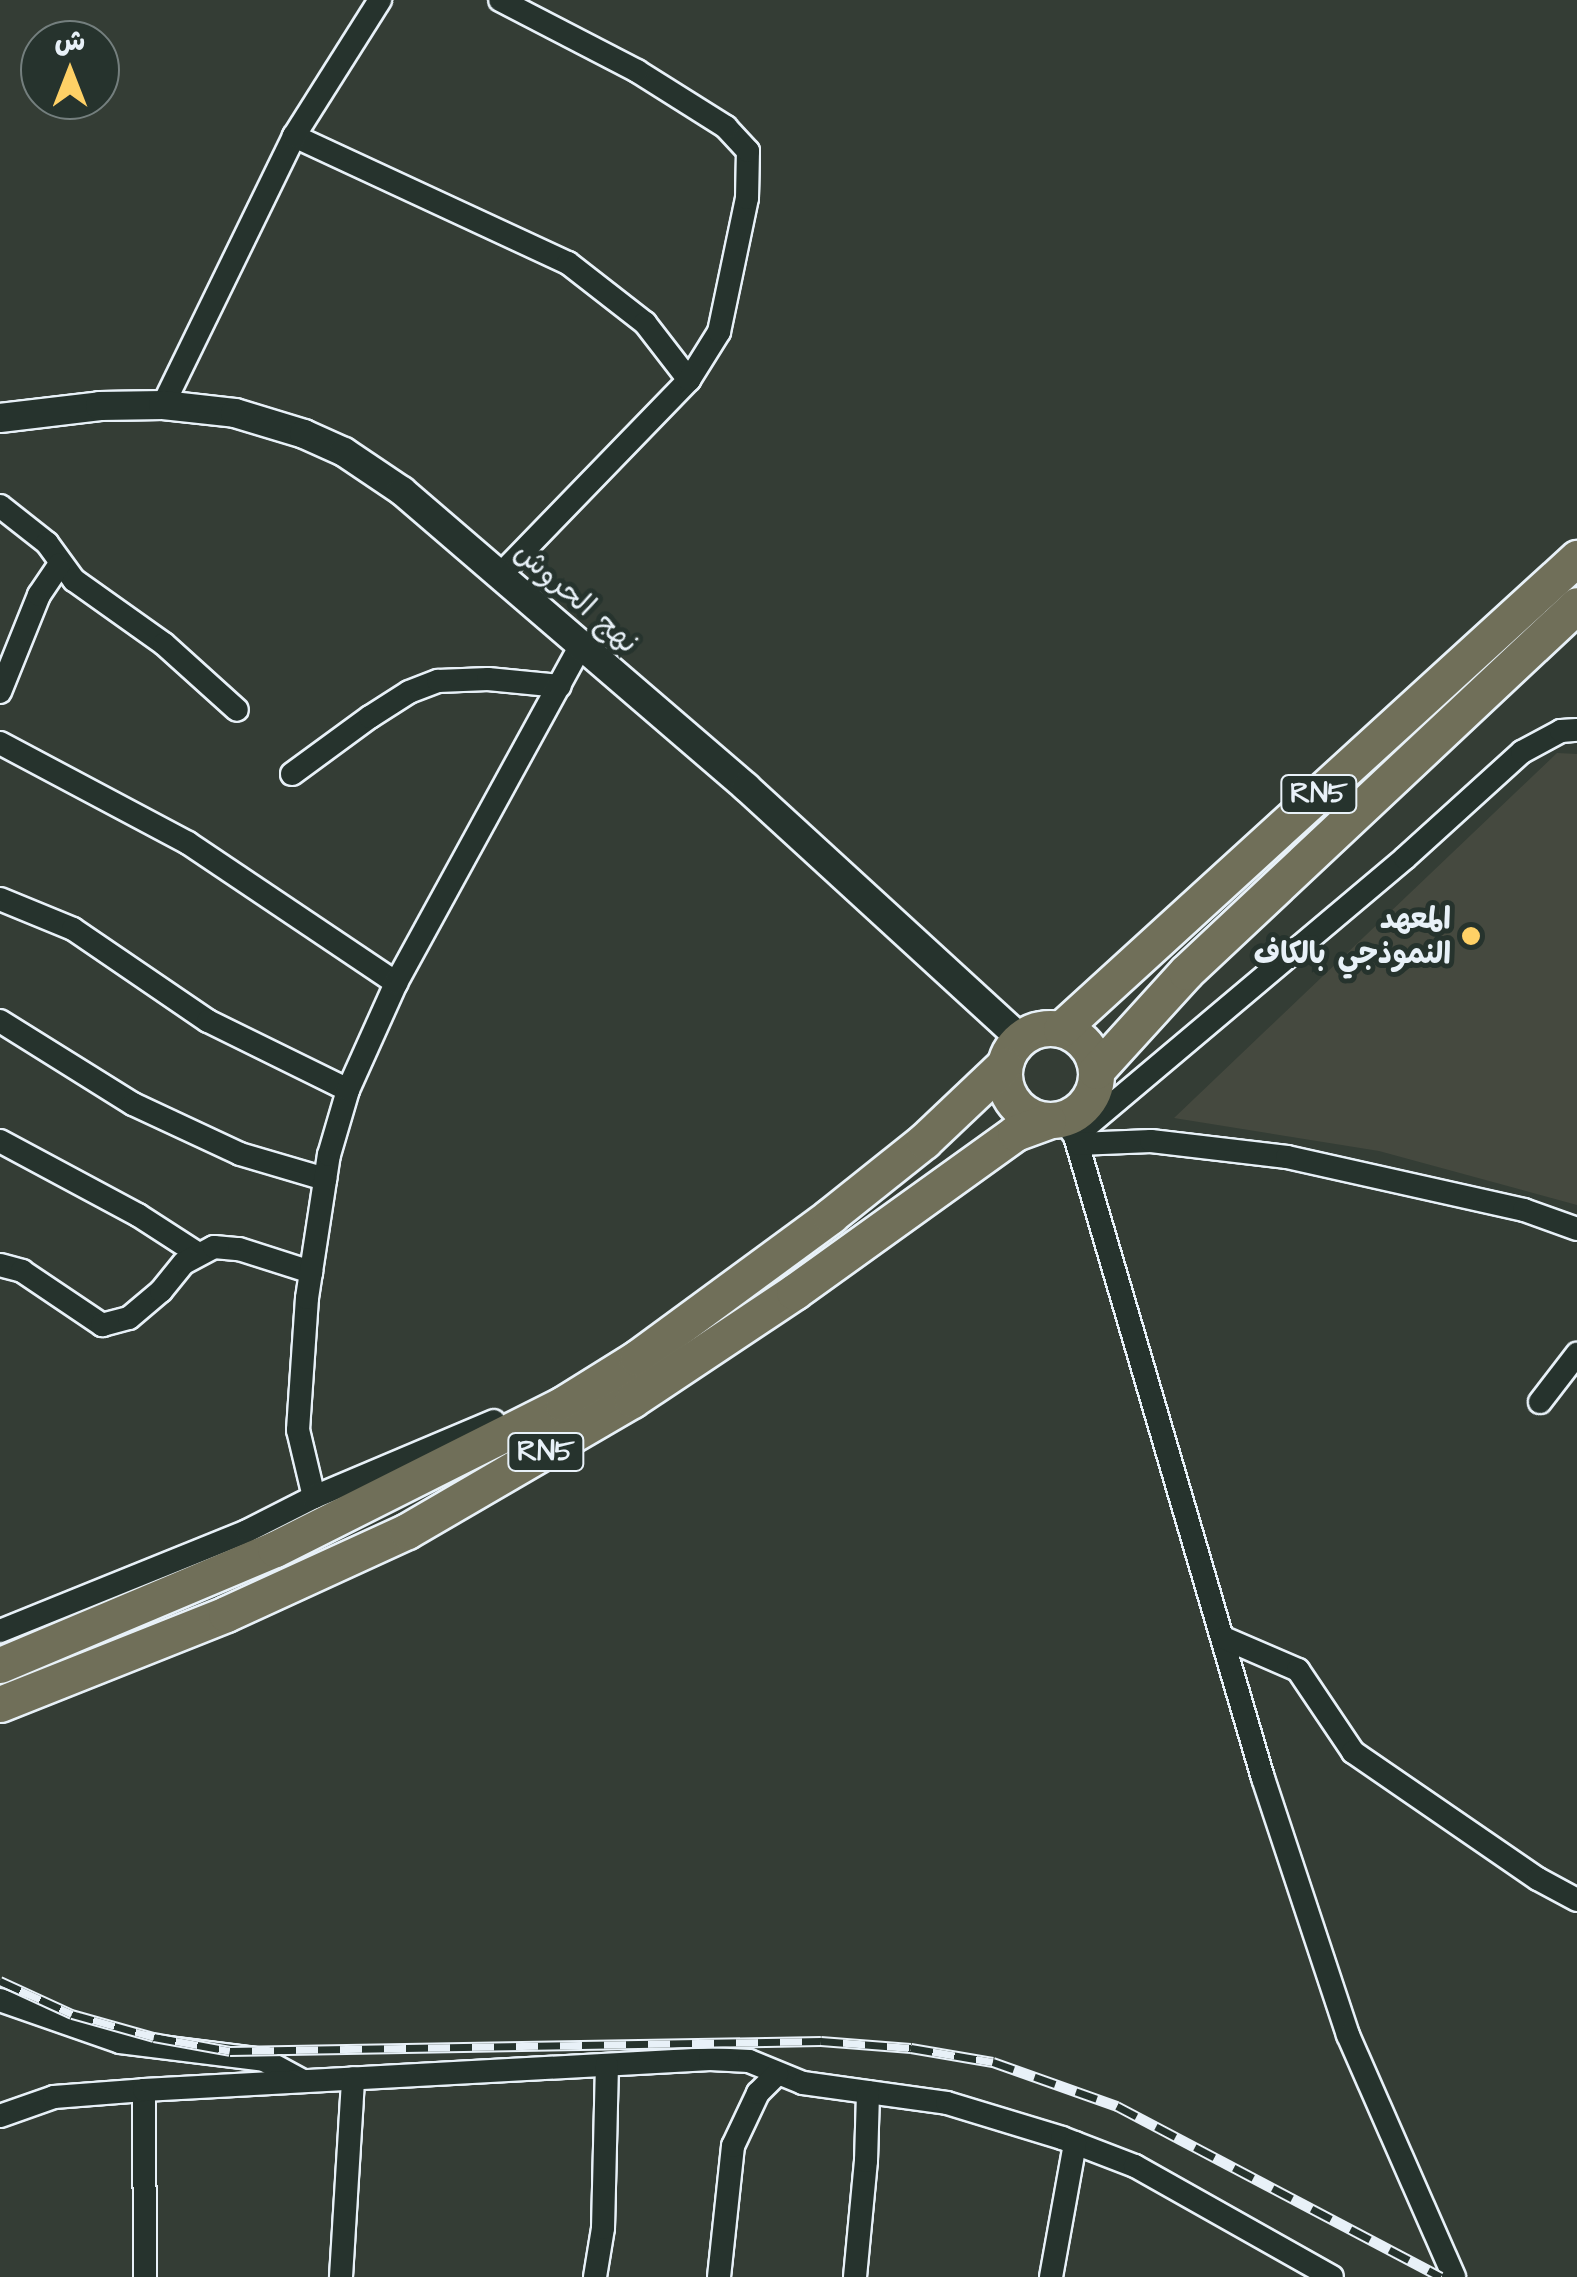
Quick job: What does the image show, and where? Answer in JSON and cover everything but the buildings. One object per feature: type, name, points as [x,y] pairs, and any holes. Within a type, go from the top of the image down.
[{"type":"main road","name":"RN5","points":[[1061,1029],[1577,558]]},
{"type":"main road","name":"RN5","points":[[0,1704],[209,1621],[407,1531],[662,1380],[794,1292],[1015,1133],[1066,1130],[1093,1092],[1096,1071],[1186,972],[1577,606]]},
{"type":"main road","points":[[1066,1130],[1018,1109],[1003,1082],[1012,1052],[1032,1031],[1061,1029],[1086,1044],[1096,1071]]},
{"type":"main road","name":"RN5","points":[[0,1665],[275,1549],[563,1404],[637,1358],[830,1216],[924,1140],[1012,1052]]},
{"type":"street","points":[[164,405],[294,136],[380,0]]},
{"type":"street","points":[[500,0],[652,80],[726,126],[748,151],[747,198],[719,332],[689,380],[500,575]]},
{"type":"street","points":[[294,136],[568,263],[645,324],[689,380]]},
{"type":"street","name":"نهج الحروش","points":[[0,418],[100,406],[164,405],[235,413],[304,434],[344,452],[402,492],[746,787],[1012,1052]]},
{"type":"street","points":[[0,506],[47,543],[60,564],[104,605],[164,644],[236,710]]},
{"type":"street","points":[[0,692],[39,595],[60,564]]},
{"type":"street","points":[[314,1497],[298,1430],[311,1272],[325,1179],[348,1090],[396,984],[581,646]]},
{"type":"street","points":[[292,774],[370,717],[409,692],[438,680],[488,679],[560,686]]},
{"type":"street","points":[[1066,1130],[1405,858],[1522,752],[1572,726]]},
{"type":"street","points":[[0,743],[188,843],[396,984]]},
{"type":"street","points":[[3,908],[73,929],[208,1021],[348,1090]]},
{"type":"street","points":[[0,1021],[133,1104],[240,1154],[325,1179]]},
{"type":"street","points":[[1066,1130],[1287,1156],[1524,1210],[1577,1229]]},
{"type":"street","points":[[1066,1130],[1224,1638],[1262,1778],[1348,2035],[1454,2277]]},
{"type":"street","points":[[0,1141],[138,1215],[197,1252]]},
{"type":"street","points":[[0,1265],[22,1271],[90,1318],[112,1324],[129,1318],[161,1291],[197,1252],[214,1247],[239,1250],[311,1272]]},
{"type":"street","points":[[1540,1402],[1577,1354]]},
{"type":"street","points":[[0,1631],[247,1531],[314,1497],[501,1418],[563,1404]]},
{"type":"street","points":[[1224,1638],[1298,1670],[1354,1752],[1522,1868],[1577,1900]]},
{"type":"street","points":[[0,2000],[120,2042],[264,2060],[304,2081]]},
{"type":"street","points":[[0,2116],[54,2097],[144,2090],[748,2061],[829,2089],[947,2103],[1075,2143],[1134,2166],[1332,2277]]},
{"type":"street","points":[[594,2277],[602,2228],[608,2065]]},
{"type":"street","points":[[719,2277],[734,2146],[758,2092],[777,2074]]},
{"type":"street","points":[[341,2277],[353,2078]]},
{"type":"street","points":[[144,2090],[145,2277]]},
{"type":"street","points":[[854,2277],[866,2161],[868,2092]]},
{"type":"street","points":[[1051,2277],[1075,2143]]},
{"type":"shaded area","name":"المعهد النموذجي بالكاف","points":[[1557,753],[1577,754],[1577,1205],[1379,1151],[1174,1118]]},
{"type":"railway","points":[[0,1981],[72,2014],[154,2037],[230,2051],[821,2041],[911,2048],[993,2062],[1117,2106],[1441,2277]]},
{"type":"place","name":"المعهد النموذجي بالكاف","points":[[1471,936]]}]
